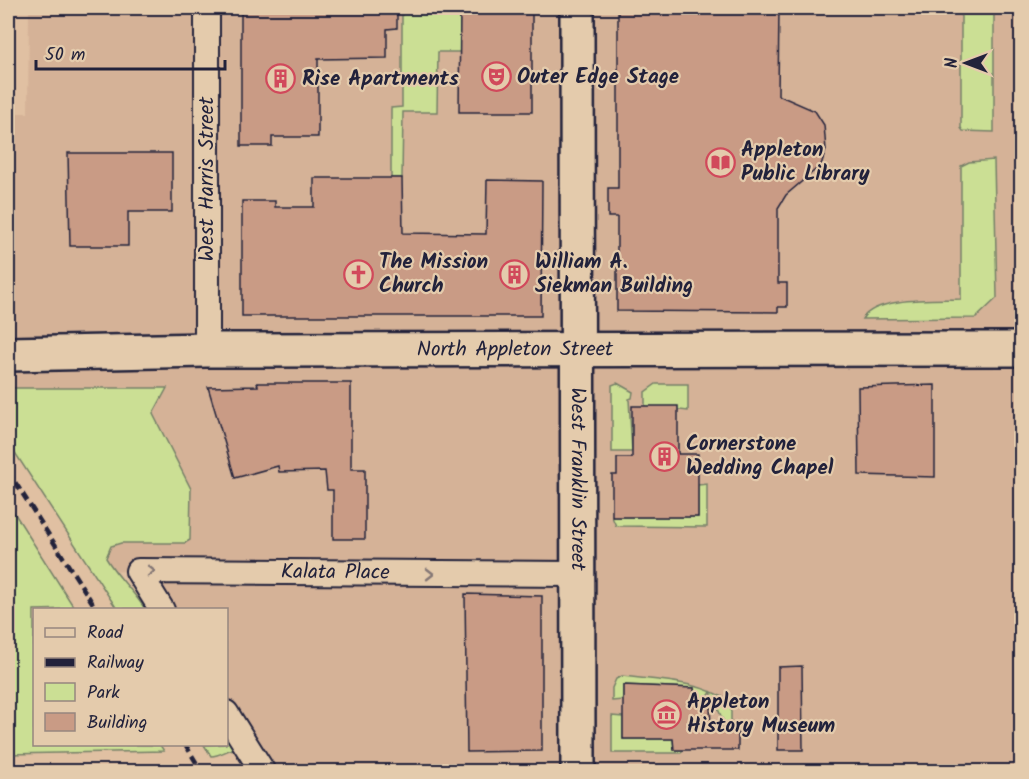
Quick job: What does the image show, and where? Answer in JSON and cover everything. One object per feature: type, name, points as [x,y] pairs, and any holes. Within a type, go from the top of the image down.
[{"type":"main road","name":"West Franklin Street","points":[[577,8],[578,771]]},
{"type":"main road","name":"North Appleton Street","points":[[8,354],[578,349],[1022,349]]},
{"type":"street","name":"West Harris Street","points":[[207,8],[207,351]]},
{"type":"street","name":"Kalata Place","points":[[161,608],[138,571],[576,574]]},
{"type":"street","points":[[228,716],[263,771]]},
{"type":"shaded area","points":[[29,8],[1021,8],[1021,771],[263,771],[228,715],[228,608],[161,608],[138,571],[92,572],[8,442],[8,113],[28,113]]},
{"type":"green space","points":[[402,8],[460,8],[460,52],[438,52],[437,112],[403,112],[402,178],[391,178],[391,108],[402,107]]},
{"type":"green space","points":[[961,8],[994,8],[994,132],[963,131],[961,128]]},
{"type":"green space","points":[[994,160],[997,298],[976,318],[862,319],[880,306],[893,303],[961,299],[961,166],[969,162]]},
{"type":"green space","points":[[617,383],[633,392],[632,398],[629,399],[632,452],[612,452],[612,385]]},
{"type":"green space","points":[[656,384],[688,384],[688,411],[645,406],[645,392]]},
{"type":"green space","points":[[8,388],[167,388],[153,414],[191,489],[190,540],[185,543],[121,543],[111,546],[106,558],[144,608],[116,608],[8,442]]},
{"type":"green space","points":[[707,484],[707,527],[616,526],[612,517],[698,517],[698,485]]},
{"type":"green space","points":[[8,503],[74,608],[33,608],[33,746],[161,746],[164,751],[8,754]]},
{"type":"green space","points":[[622,676],[692,685],[705,689],[718,695],[731,702],[731,728],[726,728],[711,692],[708,697],[710,705],[695,705],[694,688],[623,685],[623,700],[612,701],[612,688],[616,679]]},
{"type":"green space","points":[[612,716],[623,717],[623,739],[673,739],[674,750],[684,750],[681,753],[612,753]]},
{"type":"green space","points":[[228,740],[234,749],[218,755],[211,756],[205,746],[228,746]]},
{"type":"building","name":"Rise Apartments","points":[[241,8],[397,8],[397,28],[387,29],[387,58],[318,59],[318,137],[272,137],[272,146],[241,146]]},
{"type":"building","name":"Outer Edge Stage","points":[[460,8],[532,8],[532,112],[459,112]]},
{"type":"building","name":"Appleton Public Library","points":[[618,8],[779,8],[778,95],[815,111],[824,125],[826,150],[821,165],[786,195],[778,208],[778,283],[787,283],[787,307],[778,307],[778,312],[617,311],[617,217],[608,217],[608,188],[618,188]]},
{"type":"building","points":[[68,153],[172,153],[172,212],[128,212],[128,246],[70,246]]},
{"type":"building","points":[[314,178],[402,178],[403,233],[486,234],[487,180],[542,181],[541,316],[242,316],[242,201],[275,201],[275,207],[314,207]]},
{"type":"building","points":[[257,383],[351,383],[351,469],[365,469],[365,539],[333,539],[333,490],[327,490],[325,471],[279,472],[278,466],[235,478],[208,387],[258,386]]},
{"type":"building","points":[[935,385],[935,477],[859,475],[858,387]]},
{"type":"building","name":"Cornerstone Wedding Chapel","points":[[632,406],[678,406],[678,454],[698,454],[698,517],[612,517],[612,475],[617,475],[617,458],[632,458]]},
{"type":"building","points":[[465,594],[542,596],[542,751],[467,752]]},
{"type":"building","points":[[802,666],[803,750],[778,750],[778,667]]},
{"type":"building","points":[[623,685],[694,688],[695,705],[710,705],[711,728],[738,728],[738,750],[674,750],[673,739],[623,739]]},
{"type":"railway","points":[[8,471],[96,608]]},
{"type":"railway","points":[[186,746],[202,772]]},
{"type":"place","name":"Outer Edge Stage","points":[[496,77]]},
{"type":"place","name":"Rise Apartments","points":[[281,79]]},
{"type":"place","name":"Appleton Public Library","points":[[720,162]]},
{"type":"place","name":"The Mission Church","points":[[358,274]]},
{"type":"place","name":"William A. Siekman Building","points":[[514,274]]},
{"type":"place","name":"Cornerstone Wedding Chapel","points":[[665,456]]},
{"type":"place","name":"Appleton History Museum","points":[[666,714]]}]
